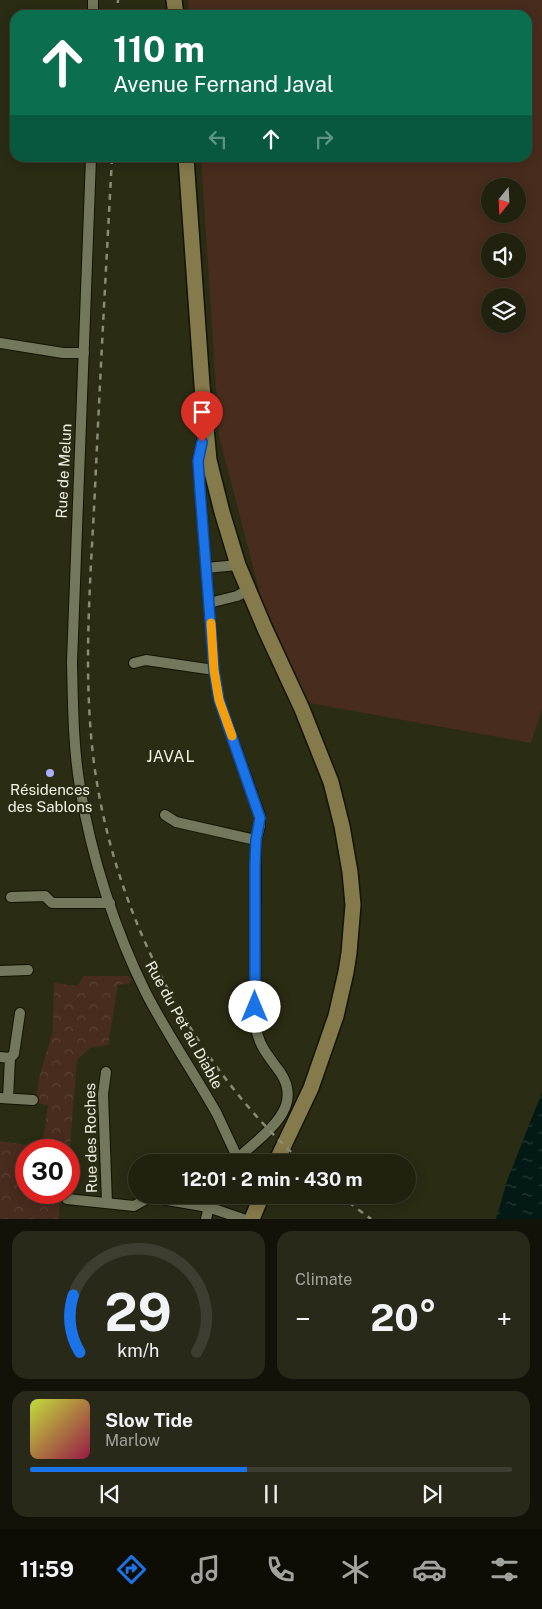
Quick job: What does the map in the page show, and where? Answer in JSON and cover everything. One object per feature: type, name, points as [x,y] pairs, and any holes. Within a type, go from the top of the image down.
[{"type":"main road","points":[[186,162],[205,422],[211,468],[238,566],[302,708],[332,782],[350,872],[353,905],[346,972],[336,1016],[320,1067],[280,1154]]},
{"type":"main road","points":[[252,1219],[258,1204]]},
{"type":"street","name":"Rue de Melun","points":[[80,786],[73,701],[72,662],[91,162]]},
{"type":"street","points":[[0,343],[63,353],[84,353]]},
{"type":"street","points":[[205,422],[198,461],[214,670],[219,700],[260,816],[255,864],[255,1025],[258,1040],[282,1074],[288,1092],[286,1108],[278,1121],[242,1154]]},
{"type":"street","points":[[206,568],[238,566]]},
{"type":"street","points":[[209,603],[237,596],[248,590]]},
{"type":"street","points":[[134,663],[146,660],[214,670]]},
{"type":"street","name":"Rue du Pet au Diable","points":[[80,786],[97,862],[127,947],[146,991],[168,1034],[217,1115],[233,1154]]},
{"type":"street","points":[[166,815],[176,822],[256,840]]},
{"type":"street","points":[[11,897],[45,896],[52,903],[110,903]]},
{"type":"street","points":[[0,971],[28,970]]},
{"type":"street","points":[[20,1013],[14,1054],[5,1058],[4,1098],[33,1100]]},
{"type":"street","name":"Rue des Roches","points":[[106,1072],[104,1094],[107,1203]]},
{"type":"street","name":"Rue des Roches","points":[[80,1200],[134,1206],[150,1197],[208,1207],[243,1219]]},
{"type":"street","points":[[206,1219],[209,1204]]},
{"type":"green space","points":[[188,0],[542,0],[542,709],[531,743],[309,703],[261,598],[219,436],[201,162],[532,162],[532,10],[189,10]]},
{"type":"green space","points":[[84,976],[130,976],[131,983],[118,985],[108,1045],[90,1048],[77,1060],[71,1139],[43,1139],[48,1105],[35,1103],[40,1074],[53,1031],[54,983],[77,986]]},
{"type":"green space","points":[[0,1141],[15,1143],[15,1204],[60,1204],[59,1219],[0,1219]]},
{"type":"water","points":[[542,1092],[542,1219],[496,1219],[507,1181]]},
{"type":"railway","points":[[117,10],[118,0]]},
{"type":"railway","points":[[112,162],[88,643],[91,735],[99,794],[113,853],[132,912],[157,968],[187,1022],[221,1073],[260,1120],[294,1154]]},
{"type":"railway","points":[[351,1204],[371,1219]]},
{"type":"slow traffic","points":[[211,623],[214,670],[219,700],[232,736]]},
{"type":"place","name":"Résidences des Sablons","points":[[50,773]]},
{"type":"district","name":"JAVAL","points":[[171,756]]},
{"type":"route","points":[[202,442],[198,461],[214,670],[219,700],[260,818],[256,840],[255,864],[255,1007]]}]
